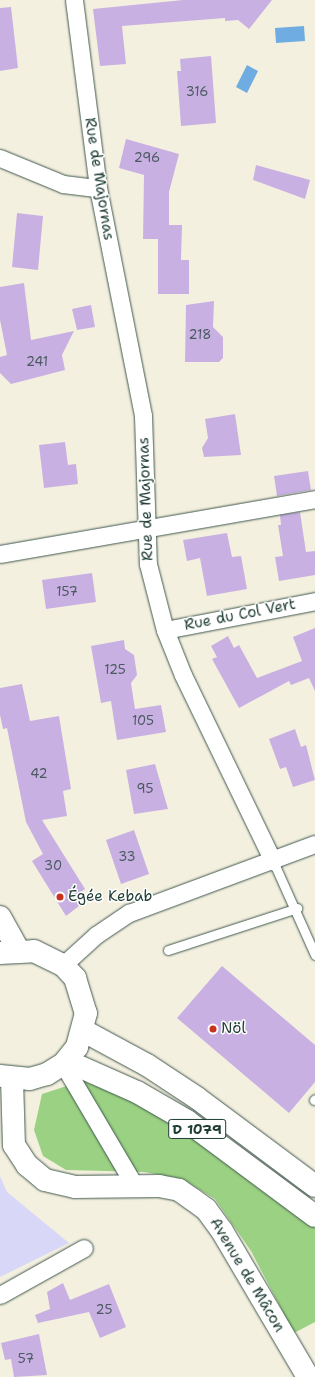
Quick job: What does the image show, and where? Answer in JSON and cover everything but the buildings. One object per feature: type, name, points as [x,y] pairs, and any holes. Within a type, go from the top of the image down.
[{"type":"main road","points":[[0,917],[9,951],[49,956],[63,965],[83,995],[84,1031],[65,1062],[48,1074],[6,1078]]},
{"type":"main road","name":"D 1079","points":[[84,1031],[147,1064],[196,1098],[315,1186]]},
{"type":"main road","name":"D 1079","points":[[65,1062],[136,1092],[187,1121],[315,1216]]},
{"type":"main road","name":"Avenue de Mâcon","points":[[6,1078],[14,1145],[27,1165],[45,1180],[75,1187],[135,1186],[180,1190],[206,1209],[308,1377]]},
{"type":"street","name":"Rue de Majornas","points":[[74,0],[98,188],[143,416],[145,526],[148,564],[165,630],[183,675],[273,861]]},
{"type":"street","points":[[0,158],[63,184],[98,188]]},
{"type":"street","points":[[0,554],[145,526],[315,499]]},
{"type":"street","name":"Rue du Col Vert","points":[[165,630],[315,601]]},
{"type":"street","points":[[63,965],[96,935],[129,913],[273,861],[315,844]]},
{"type":"street","points":[[65,1062],[135,1186]]},
{"type":"street","points":[[0,1295],[84,1248]]},
{"type":"lane","points":[[273,861],[297,908],[315,955]]},
{"type":"lane","points":[[168,950],[297,908]]},
{"type":"shaded area","points":[[0,1176],[7,1192],[69,1243],[0,1277]]},
{"type":"green space","points":[[82,1081],[142,1102],[315,1225],[315,1322],[294,1333],[251,1251],[215,1199],[183,1179],[144,1172],[66,1170],[43,1156],[34,1130],[42,1094]]},
{"type":"water","points":[[304,26],[305,41],[276,43],[275,28]]},
{"type":"water","points":[[247,65],[258,71],[247,93],[236,87]]},
{"type":"place","name":"Égée Kebab","points":[[60,897]]},
{"type":"place","name":"Nöl","points":[[213,1029]]}]
